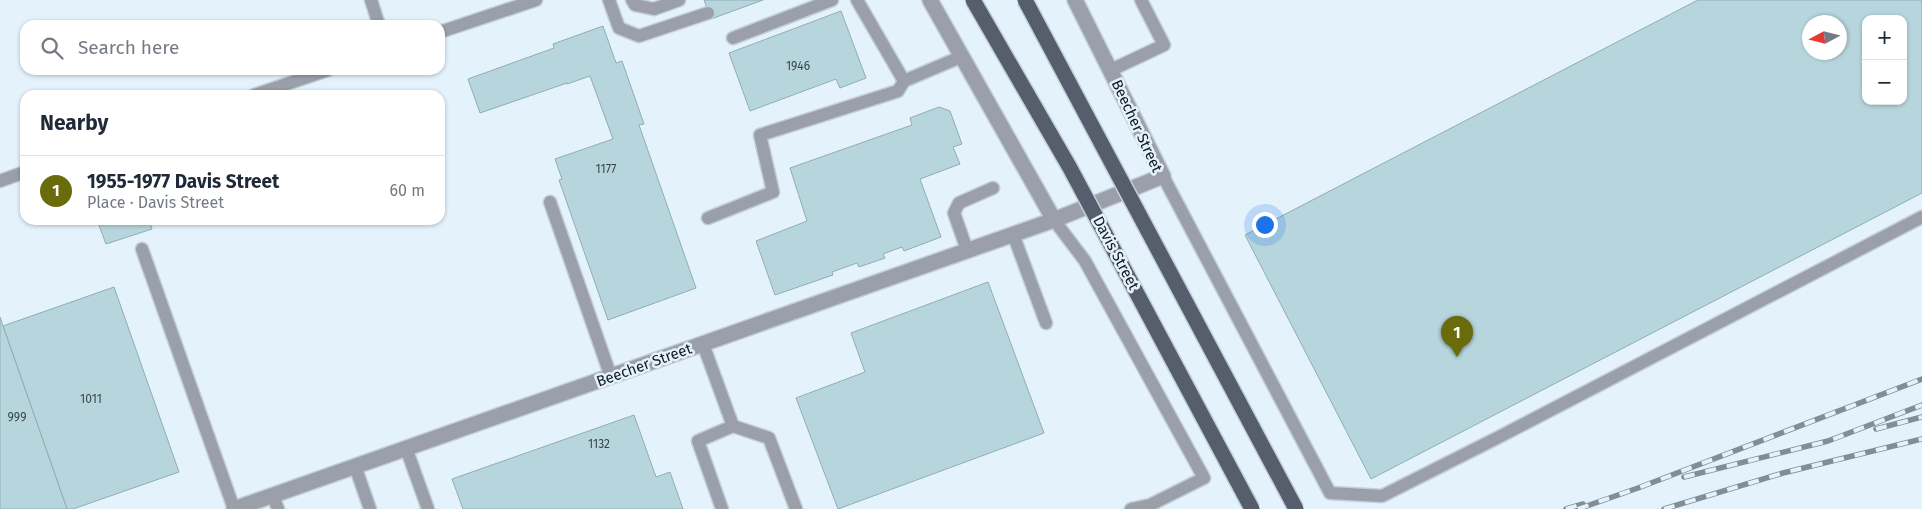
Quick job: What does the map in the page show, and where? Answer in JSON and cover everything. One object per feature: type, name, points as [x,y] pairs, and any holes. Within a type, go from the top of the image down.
[{"type":"main road","name":"Davis Street","points":[[973,0],[1070,168],[1252,509]]},
{"type":"main road","points":[[1025,0],[1296,509]]},
{"type":"street","points":[[930,0],[1054,220]]},
{"type":"street","name":"Beecher Street","points":[[234,509],[275,502],[355,466],[1054,220],[1164,176],[1075,0]]},
{"type":"lane","points":[[371,0],[377,20]]},
{"type":"lane","points":[[445,30],[536,0]]},
{"type":"lane","points":[[609,0],[619,28],[638,36],[708,13]]},
{"type":"lane","points":[[632,0],[635,5],[654,9],[679,0]]},
{"type":"lane","points":[[733,38],[832,0]]},
{"type":"lane","points":[[857,0],[904,81]]},
{"type":"lane","points":[[1111,70],[1164,45],[1141,0]]},
{"type":"lane","points":[[708,218],[773,192],[760,134],[898,90],[904,81],[963,56]]},
{"type":"lane","points":[[269,90],[313,75]]},
{"type":"lane","points":[[0,181],[20,174]]},
{"type":"lane","points":[[1164,176],[1330,493],[1382,496],[1922,217]]},
{"type":"lane","points":[[968,250],[954,213],[959,203],[993,188]]},
{"type":"lane","points":[[550,202],[611,377]]},
{"type":"lane","points":[[1054,220],[1085,261],[1204,478],[1150,505],[1131,509]]},
{"type":"lane","points":[[1013,234],[1046,323]]},
{"type":"lane","points":[[142,249],[234,509]]},
{"type":"lane","points":[[703,344],[733,426]]},
{"type":"lane","points":[[722,509],[698,441],[733,426],[769,438],[796,509]]},
{"type":"lane","points":[[406,448],[428,509]]},
{"type":"lane","points":[[355,466],[370,509]]},
{"type":"building","points":[[704,0],[763,0],[711,19]]},
{"type":"building","points":[[1698,0],[1922,0],[1922,193],[1371,479],[1245,235]]},
{"type":"building","points":[[841,11],[866,78],[840,88],[836,79],[750,111],[729,53]]},
{"type":"building","points":[[603,26],[616,63],[622,61],[644,124],[639,125],[696,288],[608,320],[559,180],[562,179],[555,159],[613,139],[590,76],[480,113],[468,79],[554,48],[553,44]]},
{"type":"building","points":[[939,107],[950,111],[962,144],[953,147],[960,164],[920,179],[941,237],[904,251],[902,247],[883,254],[885,258],[859,267],[857,263],[832,272],[833,275],[775,295],[756,241],[807,221],[790,168],[912,125],[910,118]]},
{"type":"building","points":[[99,225],[151,225],[152,229],[106,244]]},
{"type":"building","points":[[988,282],[1044,433],[838,509],[796,398],[865,372],[851,333]]},
{"type":"building","points":[[114,287],[179,472],[73,509],[67,509],[3,326]]},
{"type":"building","points":[[0,317],[3,326],[67,509],[0,509]]},
{"type":"building","points":[[634,415],[656,477],[670,472],[683,509],[463,509],[452,479]]},
{"type":"railway","points":[[1578,509],[1638,488],[1922,379]]},
{"type":"railway","points":[[1684,477],[1828,441],[1922,405]]},
{"type":"railway","points":[[1876,429],[1922,417]]},
{"type":"railway","points":[[1664,509],[1783,473],[1922,439]]},
{"type":"railway","points":[[1566,509],[1583,504]]},
{"type":"place","name":"1955-1977 Davis Street","points":[[1457,357]]}]
